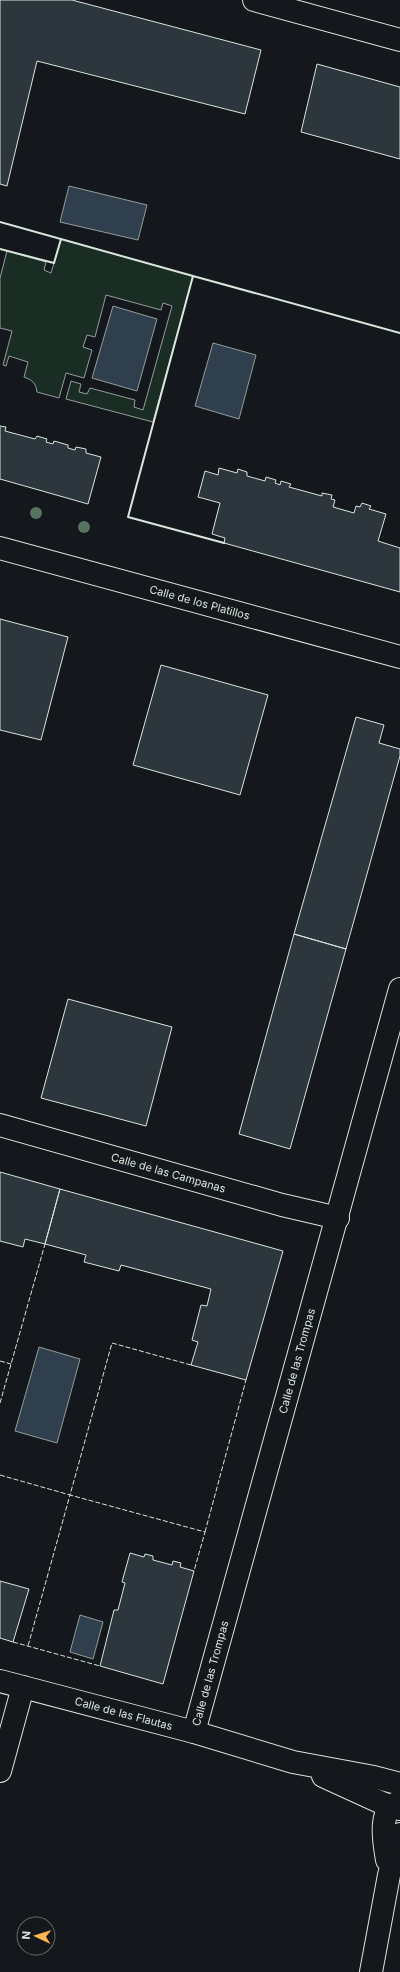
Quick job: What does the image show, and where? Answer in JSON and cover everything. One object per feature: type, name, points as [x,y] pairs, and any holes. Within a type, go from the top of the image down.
[{"type":"street","points":[[254,0],[400,40]]},
{"type":"street","name":"Calle de los Platillos","points":[[0,548],[400,657]]},
{"type":"street","name":"Calle de las Trompas","points":[[194,1732],[338,1218],[400,989]]},
{"type":"street","name":"Calle de las Campanas","points":[[0,1125],[282,1205],[338,1218]]},
{"type":"street","name":"Calle de las Flautas","points":[[0,1681],[194,1732],[292,1762],[397,1805]]},
{"type":"street","points":[[0,1771],[23,1686]]},
{"type":"street","name":"Calle de las Flautas","points":[[292,1762],[374,1777],[400,1784]]},
{"type":"street","name":"Calle de las Flautas","points":[[389,1875],[385,1848],[385,1814],[397,1805]]},
{"type":"street","points":[[371,1972],[389,1875],[400,1834]]},
{"type":"street","points":[[389,1875],[400,1853]]},
{"type":"green space","points":[[61,239],[193,276],[153,422],[66,399],[71,381],[81,384],[79,392],[87,394],[90,388],[135,400],[134,407],[143,410],[172,306],[163,303],[161,310],[106,295],[95,337],[87,335],[83,347],[92,350],[84,378],[66,373],[59,398],[37,392],[36,386],[33,382],[24,377],[28,362],[9,356],[6,366],[3,365],[12,331],[0,328],[0,278],[7,251],[46,262],[44,270],[51,273]]},
{"type":"water","points":[[69,186],[147,205],[138,240],[60,222]]},
{"type":"water","points":[[113,306],[157,319],[137,391],[92,378]]},
{"type":"water","points":[[213,343],[256,355],[239,419],[195,406]]},
{"type":"water","points":[[39,1347],[80,1359],[57,1443],[15,1431]]},
{"type":"water","points":[[80,1615],[103,1622],[93,1659],[70,1652]]},
{"type":"building","points":[[0,0],[72,0],[261,50],[245,114],[37,61],[7,186],[0,184]]},
{"type":"building","points":[[317,64],[400,87],[400,159],[301,132]]},
{"type":"building","points":[[0,426],[6,427],[5,431],[35,439],[37,436],[47,439],[46,442],[53,444],[54,441],[68,445],[68,448],[75,450],[76,447],[86,449],[86,453],[101,457],[88,504],[0,479]]},
{"type":"building","points":[[219,468],[237,473],[238,469],[247,472],[247,476],[265,481],[266,477],[276,480],[275,483],[280,485],[281,481],[291,484],[289,487],[322,496],[322,493],[332,495],[331,499],[335,500],[333,507],[354,513],[356,506],[360,507],[362,503],[371,506],[369,509],[386,514],[378,541],[400,548],[400,592],[224,543],[225,538],[212,534],[220,503],[198,497],[205,471],[218,475]]},
{"type":"building","points":[[0,619],[68,637],[41,740],[0,730]]},
{"type":"building","points":[[161,665],[268,695],[240,795],[133,765]]},
{"type":"building","points":[[356,717],[384,725],[379,743],[400,749],[400,756],[346,949],[294,934]]},
{"type":"building","points":[[294,934],[346,949],[290,1149],[239,1134]]},
{"type":"building","points":[[68,999],[172,1027],[146,1126],[41,1098]]},
{"type":"building","points":[[0,1172],[60,1189],[45,1244],[25,1239],[23,1247],[0,1241]]},
{"type":"building","points":[[60,1189],[283,1251],[246,1380],[191,1365],[198,1342],[192,1340],[201,1305],[207,1306],[211,1289],[121,1265],[119,1271],[84,1262],[86,1255],[45,1244]]},
{"type":"building","points":[[130,1553],[144,1557],[145,1554],[153,1556],[153,1560],[172,1565],[173,1561],[181,1563],[180,1567],[194,1571],[163,1684],[100,1666],[114,1610],[118,1610],[125,1583],[122,1582]]},
{"type":"building","points":[[0,1581],[29,1589],[13,1642],[0,1638]]},
{"type":"fence","points":[[0,1403],[45,1244]]},
{"type":"fence","points":[[191,1365],[112,1343],[70,1495],[205,1532],[194,1571]]},
{"type":"fence","points":[[0,1361],[11,1364]]},
{"type":"fence","points":[[205,1532],[246,1380]]},
{"type":"fence","points":[[0,1475],[70,1495],[28,1646]]},
{"type":"fence","points":[[13,1642],[100,1666]]},
{"type":"wall","points":[[0,222],[193,276],[128,517],[224,543]]},
{"type":"wall","points":[[0,249],[54,263],[61,239]]},
{"type":"wall","points":[[193,276],[400,333]]}]
